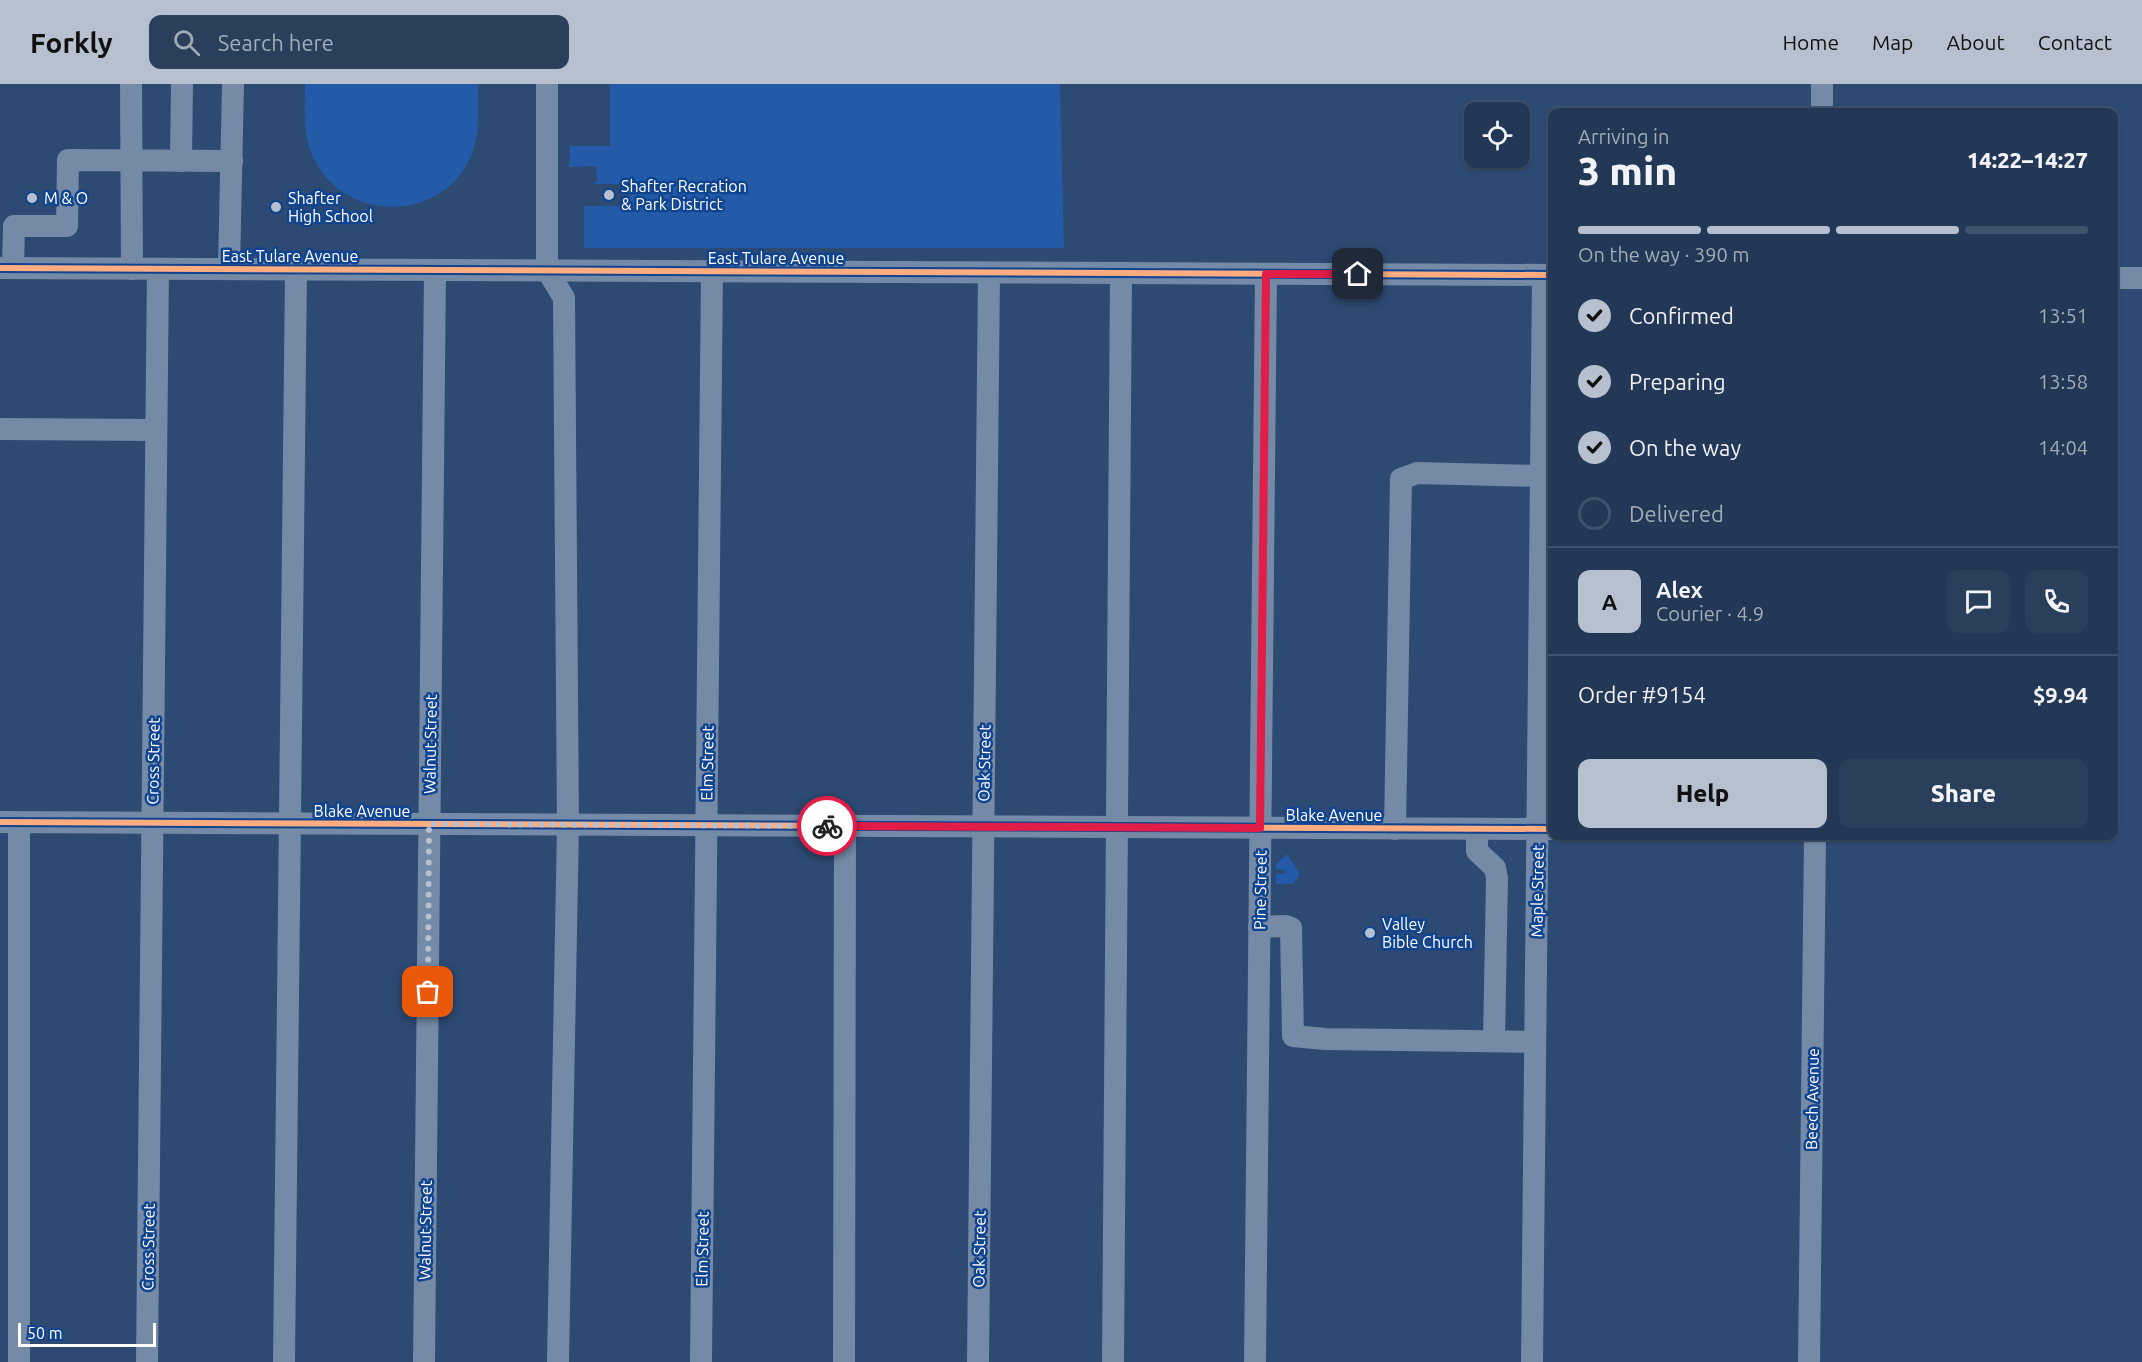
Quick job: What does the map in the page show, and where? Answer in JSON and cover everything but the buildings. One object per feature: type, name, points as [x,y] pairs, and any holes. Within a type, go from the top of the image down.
[{"type":"street","points":[[131,84],[132,269]]},
{"type":"street","points":[[181,161],[182,84]]},
{"type":"street","points":[[230,269],[233,84]]},
{"type":"street","points":[[547,84],[547,270],[564,298],[568,825],[558,1362]]},
{"type":"street","points":[[1822,84],[1822,108]]},
{"type":"street","points":[[7,268],[14,226],[67,226],[68,160],[232,161]]},
{"type":"street","name":"East Tulare Avenue","points":[[7,268],[1548,275]]},
{"type":"street","name":"Cross Street","points":[[147,1362],[158,269]]},
{"type":"street","points":[[284,1362],[296,270]]},
{"type":"street","name":"Walnut Street","points":[[424,1362],[435,270]]},
{"type":"street","name":"Elm Street","points":[[701,1362],[712,272]]},
{"type":"street","name":"Oak Street","points":[[978,1362],[989,273]]},
{"type":"street","points":[[1113,1362],[1121,273]]},
{"type":"street","name":"Pine Street","points":[[1255,1362],[1266,274]]},
{"type":"street","name":"Maple Street","points":[[1532,1362],[1535,1042],[1545,829],[1541,476],[1548,275]]},
{"type":"street","points":[[2118,278],[2142,278]]},
{"type":"street","points":[[0,429],[156,430]]},
{"type":"street","points":[[1395,829],[1401,479],[1417,473],[1541,476]]},
{"type":"street","points":[[9,822],[19,1362]]},
{"type":"street","name":"Blake Avenue","points":[[9,822],[1545,829]]},
{"type":"street","points":[[844,1362],[845,826]]},
{"type":"street","points":[[1477,829],[1477,851],[1495,868],[1497,878],[1494,1041]]},
{"type":"street","name":"Beech Avenue","points":[[1809,1362],[1815,840]]},
{"type":"street","points":[[1259,927],[1286,926],[1291,928],[1293,1036]]},
{"type":"street","points":[[1259,1036],[1535,1042]]},
{"type":"shaded area","points":[[305,84],[478,84],[478,124],[474,148],[462,172],[444,190],[423,202],[399,207],[375,205],[351,197],[331,182],[311,152],[305,123]]},
{"type":"shaded area","points":[[610,84],[1060,84],[1064,248],[584,248],[584,206],[629,206],[629,184],[592,184],[597,181],[596,166],[569,167],[570,146],[610,146]]},
{"type":"shaded area","points":[[1287,854],[1300,874],[1293,884],[1276,884],[1276,874],[1284,874],[1285,870],[1276,869],[1276,864]]},
{"type":"cycle path","points":[[0,268],[1548,275]]},
{"type":"cycle path","points":[[0,822],[1548,829]]},
{"type":"way so far","points":[[428,992],[429,824],[827,826]]},
{"type":"place","name":"Shafter Recration & Park District","points":[[609,195]]},
{"type":"place","name":"M & O","points":[[32,198]]},
{"type":"place","name":"Shafter High School","points":[[276,207]]},
{"type":"place","name":"Valley Bible Church","points":[[1370,933]]},
{"type":"route","points":[[827,826],[1260,828],[1266,274],[1358,274]]}]
